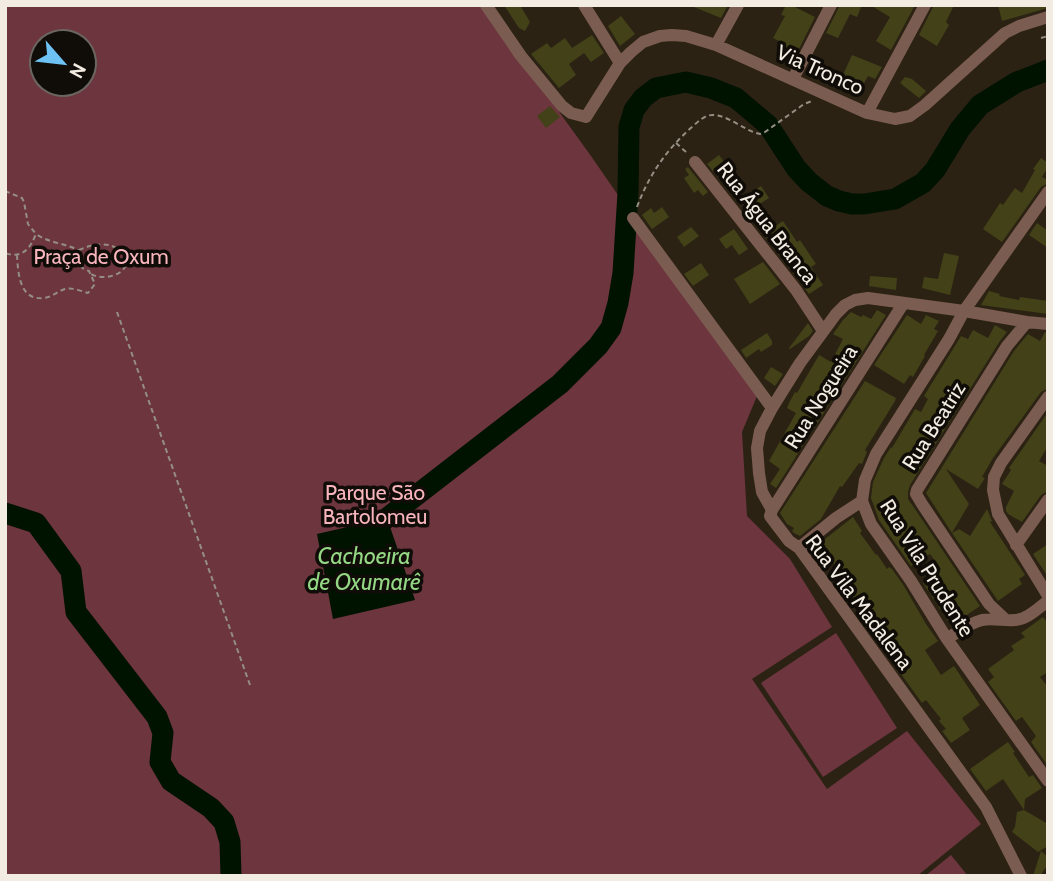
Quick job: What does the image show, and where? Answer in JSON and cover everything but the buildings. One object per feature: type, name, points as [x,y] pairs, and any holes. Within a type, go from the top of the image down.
[{"type":"street","name":"Via Tronco","points":[[485,5],[521,56],[562,106],[571,113],[586,117],[620,63],[643,42],[660,36],[686,36],[716,45],[867,113],[895,119],[910,116],[1005,33],[1048,18]]},
{"type":"street","points":[[584,5],[620,63]]},
{"type":"street","points":[[716,45],[738,5]]},
{"type":"street","points":[[793,79],[831,5]]},
{"type":"street","points":[[867,113],[925,5]]},
{"type":"street","name":"Rua Água Branca","points":[[695,162],[796,290],[823,331]]},
{"type":"street","name":"Rua Vila Prudente","points":[[1048,192],[964,311],[876,454],[865,480],[862,501],[870,524],[911,581],[947,639],[1048,781]]},
{"type":"street","points":[[633,218],[772,408]]},
{"type":"street","name":"Rua Vila Madalena","points":[[1021,876],[986,807],[799,548],[778,529],[770,516],[772,510],[762,492],[757,448],[760,431],[800,363],[845,305],[855,300],[868,298],[1048,324]]},
{"type":"street","name":"Rua Nogueira","points":[[772,510],[903,304]]},
{"type":"street","name":"Rua Beatriz","points":[[1006,620],[982,594],[922,504],[916,490],[1007,346],[1027,322]]},
{"type":"street","points":[[947,639],[982,620],[1017,620],[1028,616],[1048,598],[998,514],[993,490],[994,477],[1001,463],[1048,397]]},
{"type":"street","points":[[1016,545],[1048,500]]},
{"type":"street","points":[[799,548],[862,501]]},
{"type":"path","points":[[1041,38],[1048,36]]},
{"type":"path","points":[[633,218],[650,178],[662,159],[675,142],[703,118],[719,116],[760,134],[804,104],[828,94]]},
{"type":"path","name":"Rua Água Branca","points":[[675,142],[695,162]]},
{"type":"path","points":[[5,191],[22,198],[28,224],[36,234],[49,242],[78,250],[89,245],[112,246],[120,250],[126,264],[123,269],[107,278],[99,278],[79,266],[78,250]]},
{"type":"path","points":[[5,253],[17,255],[27,249],[36,234]]},
{"type":"path","points":[[17,255],[21,285],[27,293],[38,298],[66,288],[88,293],[95,284],[89,271]]},
{"type":"path","points":[[117,312],[250,685]]},
{"type":"green space","name":"Parque São Bartolomeu","points":[[5,5],[482,5],[591,156],[757,396],[742,432],[747,516],[790,559],[832,627],[752,679],[827,789],[907,731],[981,824],[917,876],[5,876]]},
{"type":"green space","points":[[836,633],[897,728],[823,777],[761,683]]},
{"type":"green space","points":[[951,855],[968,876],[925,876]]},
{"type":"water","name":"Cachoeira de Oxumarê","points":[[387,518],[415,600],[333,619],[317,534]]},
{"type":"waterway","points":[[387,518],[560,384],[598,346],[611,328],[623,273],[629,127],[634,110],[643,98],[656,88],[686,82],[736,98],[768,125],[796,168],[809,182],[827,196],[839,201],[864,204],[895,199],[923,183],[980,105],[1017,82],[1048,70]]},
{"type":"waterway","points":[[5,513],[36,523],[71,571],[76,612],[157,717],[163,733],[160,762],[171,781],[211,808],[224,822],[230,842],[231,876]]},
{"type":"park label","name":"Praça de Oxum","points":[[101,257]]}]
